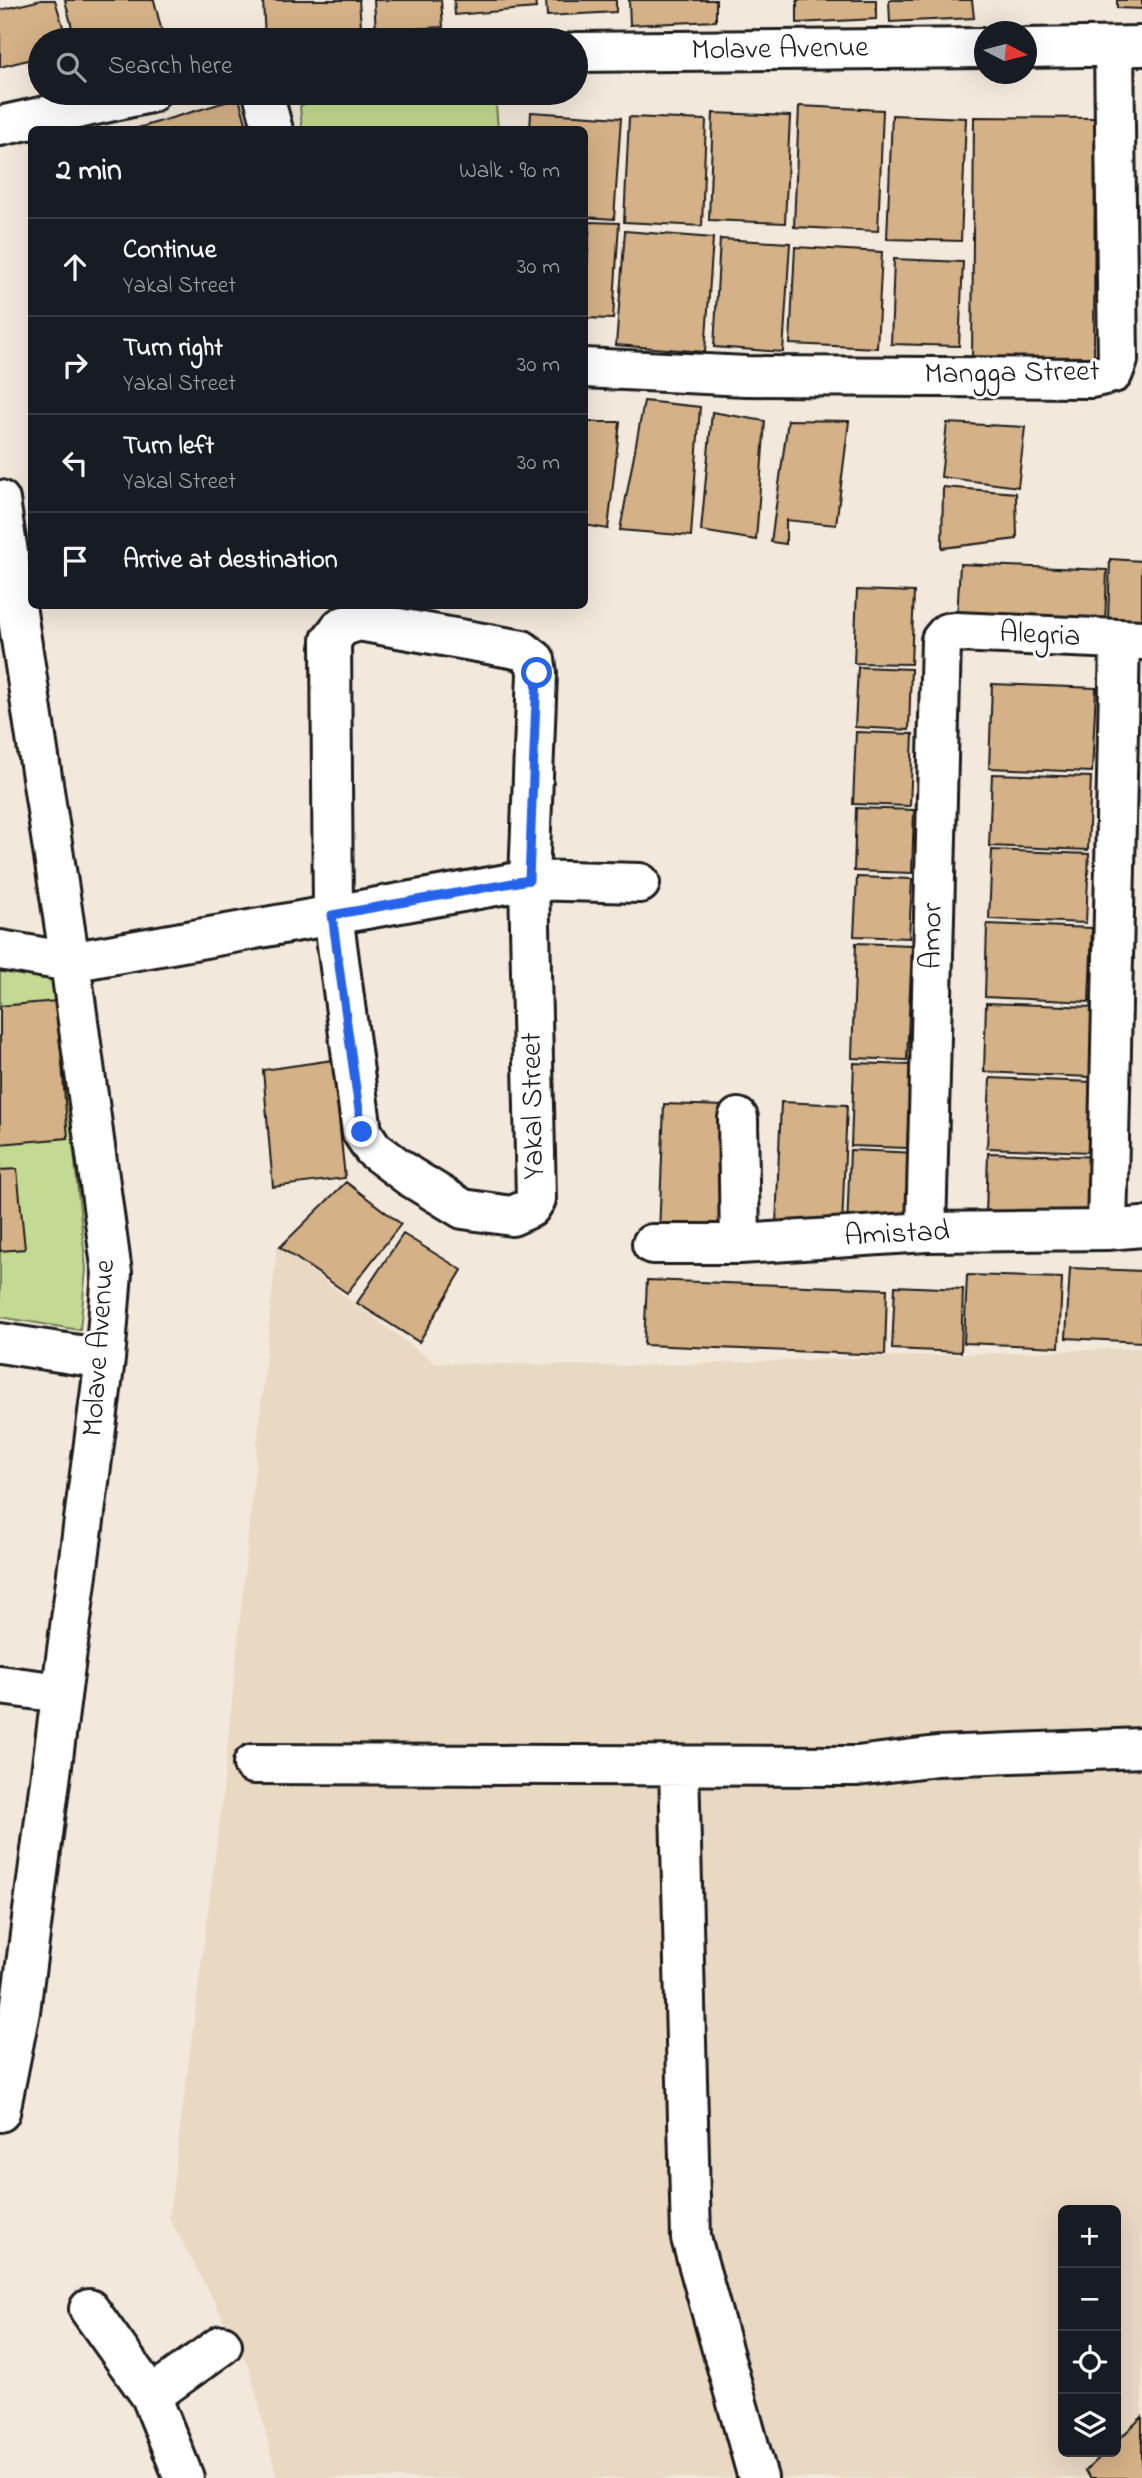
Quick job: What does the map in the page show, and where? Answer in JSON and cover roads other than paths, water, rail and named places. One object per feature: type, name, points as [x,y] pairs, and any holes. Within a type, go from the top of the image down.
[{"type":"street","points":[[1037,48],[1128,46]]},
{"type":"street","name":"Mangga Street","points":[[588,368],[760,376],[1091,378],[1113,373],[1118,360],[1128,46]]},
{"type":"street","name":"Molave Avenue","points":[[588,52],[974,48]]},
{"type":"street","points":[[0,126],[95,105]]},
{"type":"street","points":[[266,105],[272,126]]},
{"type":"street","name":"Molave Avenue","points":[[0,500],[70,962],[111,1273],[105,1359],[61,1693],[10,2010],[0,2112]]},
{"type":"street","name":"Yakal Street","points":[[359,621],[522,649],[535,660],[537,673],[529,880],[536,1199],[530,1208],[512,1216],[463,1209],[409,1176],[373,1149],[362,1132],[332,915],[331,640],[341,627],[359,621]]},
{"type":"street","name":"Alegria","points":[[941,640],[947,634],[956,632],[1131,640]]},
{"type":"street","name":"Amor","points":[[926,1232],[941,640]]},
{"type":"street","points":[[1125,1229],[1131,640]]},
{"type":"street","points":[[0,950],[70,962],[529,880],[640,883]]},
{"type":"street","points":[[738,1118],[740,1244]]},
{"type":"street","name":"Amistad","points":[[652,1244],[740,1244],[926,1232],[1125,1229]]},
{"type":"street","points":[[0,1343],[105,1359]]},
{"type":"street","points":[[0,1685],[61,1693]]},
{"type":"street","points":[[253,1764],[857,1766],[937,1756],[1142,1748]]},
{"type":"street","points":[[679,1766],[691,2238],[758,2478]]},
{"type":"street","points":[[89,2309],[151,2396],[177,2474]]},
{"type":"street","points":[[151,2396],[222,2345]]}]
